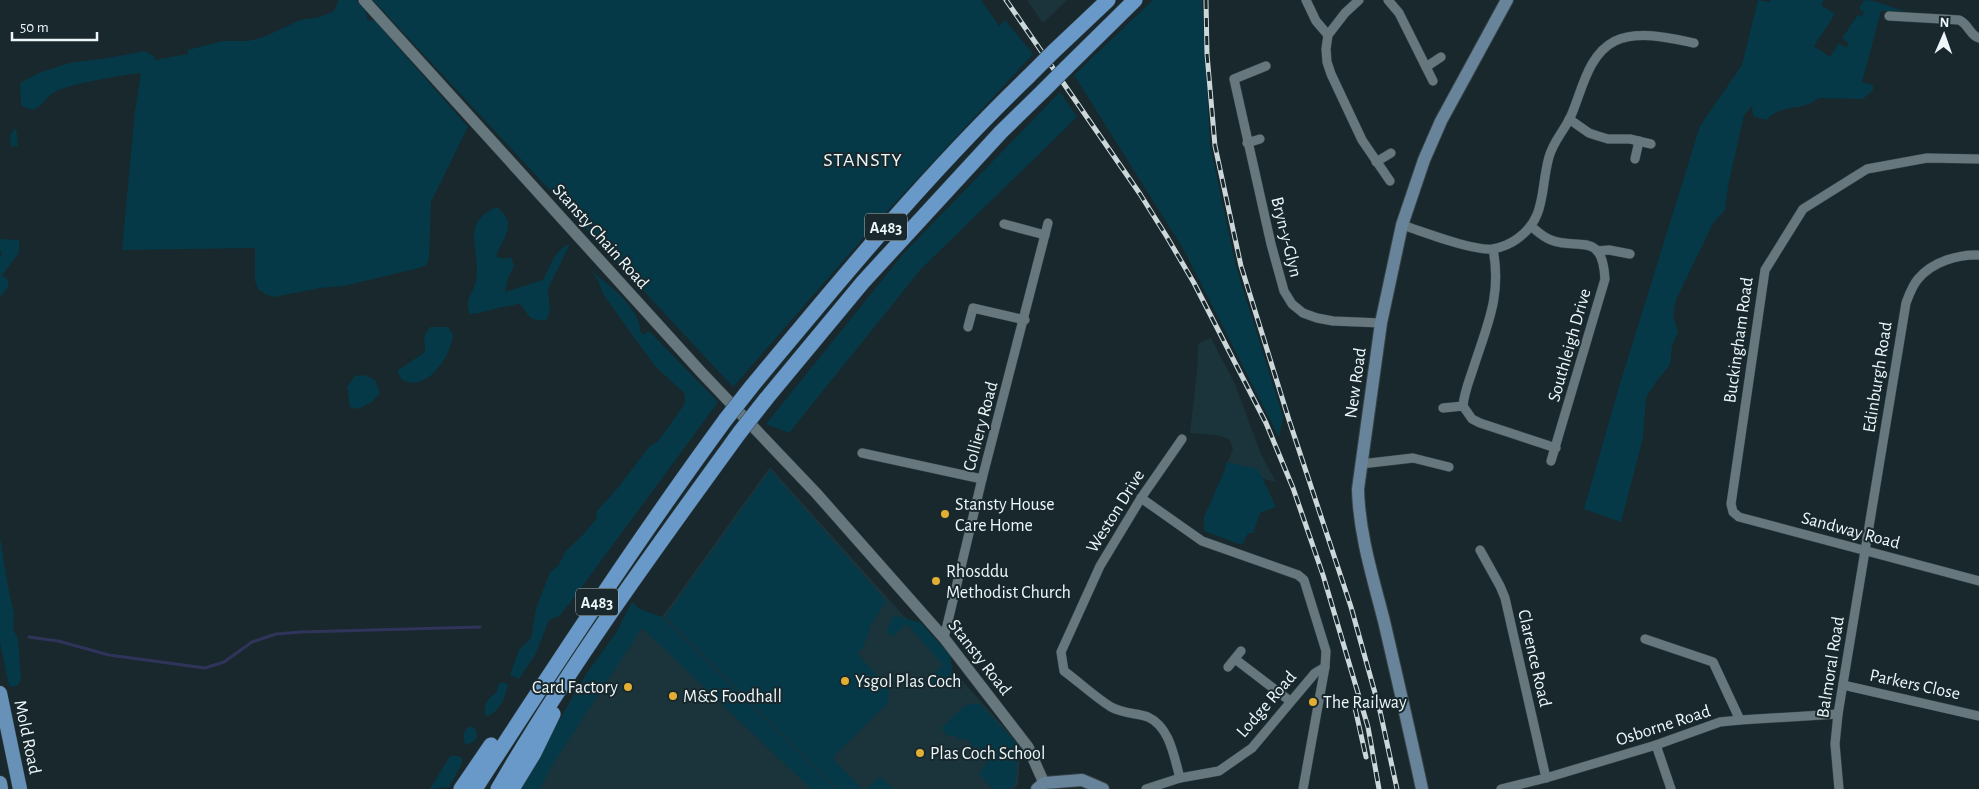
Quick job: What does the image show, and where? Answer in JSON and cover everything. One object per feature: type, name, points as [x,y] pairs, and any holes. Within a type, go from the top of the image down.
[{"type":"highway","name":"A483","points":[[474,789],[582,624],[674,490],[752,386],[856,261],[990,113],[1108,0]]},
{"type":"highway","name":"A483","points":[[498,789],[525,742],[586,648],[740,432],[766,399],[863,282],[1001,132],[1135,0]]},
{"type":"highway","name":"A483","points":[[461,789],[515,710],[582,624]]},
{"type":"highway","name":"A483","points":[[512,789],[534,752],[586,648]]},
{"type":"main road","name":"New Road","points":[[1422,789],[1406,713],[1369,563],[1358,507],[1358,489],[1381,323],[1402,225],[1424,160],[1438,129],[1507,0]]},
{"type":"main road","name":"Mold Road","points":[[0,693],[20,789]]},
{"type":"main road","name":"Stansty Road","points":[[1041,786],[1082,780],[1103,789]]},
{"type":"main road","name":"Mold Road","points":[[0,783],[1,789]]},
{"type":"street","name":"Stansty Chain Road","points":[[364,0],[701,372],[816,493]]},
{"type":"street","points":[[1306,0],[1316,21],[1328,35]]},
{"type":"street","points":[[1359,0],[1345,13],[1328,35],[1326,49],[1331,74],[1362,140],[1390,181]]},
{"type":"street","points":[[1388,0],[1398,13],[1414,47],[1434,81]]},
{"type":"street","points":[[1890,16],[1959,20],[1967,25],[1972,34],[1979,38]]},
{"type":"street","points":[[1402,225],[1480,249],[1507,246],[1532,227],[1540,208],[1545,176],[1554,143],[1569,119],[1590,70],[1601,53],[1615,41],[1625,38],[1645,36],[1694,42]]},
{"type":"street","points":[[1426,66],[1441,57]]},
{"type":"street","name":"Bryn-y-Glyn","points":[[1266,66],[1234,79],[1247,143],[1284,291],[1292,304],[1303,313],[1317,318],[1333,321],[1381,323]]},
{"type":"street","points":[[1569,119],[1589,133],[1598,136],[1651,144]]},
{"type":"street","points":[[1247,143],[1260,139]]},
{"type":"street","points":[[1635,159],[1639,141]]},
{"type":"street","points":[[1376,162],[1391,153]]},
{"type":"street","name":"Buckingham Road","points":[[1732,495],[1765,270],[1803,209],[1867,169],[1927,158],[1979,159]]},
{"type":"street","name":"Colliery Road","points":[[944,638],[982,479],[1048,223]]},
{"type":"street","points":[[1004,224],[1046,235]]},
{"type":"street","points":[[1532,227],[1541,235],[1552,240],[1583,243],[1598,252],[1609,250],[1630,254]]},
{"type":"street","points":[[1493,248],[1497,266],[1494,303],[1466,389],[1463,406],[1472,419],[1480,424],[1556,448]]},
{"type":"street","name":"Southleigh Drive","points":[[1552,461],[1605,279],[1602,260],[1598,252]]},
{"type":"street","name":"Edinburgh Road","points":[[1865,550],[1906,303],[1918,279],[1925,271],[1948,259],[1979,255]]},
{"type":"street","points":[[968,327],[973,308],[1024,320]]},
{"type":"street","points":[[1444,408],[1463,406]]},
{"type":"street","name":"Weston Drive","points":[[1180,778],[1172,749],[1162,727],[1148,717],[1129,714],[1110,706],[1064,671],[1061,652],[1100,566],[1140,498],[1182,439]]},
{"type":"street","points":[[862,452],[982,479]]},
{"type":"street","points":[[1361,464],[1414,458],[1450,467]]},
{"type":"street","name":"Stansty Road","points":[[816,493],[944,638],[1028,747],[1041,786]]},
{"type":"street","name":"Sandway Road","points":[[1732,495],[1733,512],[1738,517],[1979,581]]},
{"type":"street","points":[[1140,498],[1202,541],[1298,575],[1304,580],[1326,650],[1326,667],[1303,789]]},
{"type":"street","name":"Clarence Road","points":[[1480,550],[1500,586],[1504,598],[1546,778]]},
{"type":"street","name":"Balmoral Road","points":[[1839,789],[1835,744],[1838,714],[1865,550]]},
{"type":"street","points":[[1645,639],[1713,662],[1740,720]]},
{"type":"street","points":[[1228,667],[1241,651]]},
{"type":"street","points":[[1235,659],[1290,701]]},
{"type":"street","name":"Lodge Road","points":[[1146,789],[1180,778],[1219,771],[1252,748],[1290,701],[1315,674],[1326,667]]},
{"type":"street","name":"Parkers Close","points":[[1843,685],[1979,716]]},
{"type":"street","name":"Osborne Road","points":[[1502,789],[1546,778],[1656,745],[1720,722],[1838,714]]},
{"type":"street","points":[[1656,745],[1671,789]]},
{"type":"shaded area","points":[[339,0],[356,0],[365,10],[368,21],[374,20],[468,127],[431,202],[429,259],[426,265],[419,268],[344,286],[320,288],[274,297],[258,289],[255,281],[255,248],[122,250],[135,111],[141,73],[70,86],[53,93],[35,109],[21,105],[20,83],[39,73],[69,63],[145,51],[155,57],[154,60],[188,54],[188,50],[222,41],[248,41],[264,37],[300,20],[320,17],[334,11]]},
{"type":"shaded area","points":[[373,0],[981,0],[999,26],[1005,20],[1033,54],[879,220],[733,387]]},
{"type":"shaded area","points":[[1027,0],[1067,0],[1043,23]]},
{"type":"shaded area","points":[[1153,0],[1202,0],[1210,145],[1236,267],[1283,417],[1279,437],[1184,250],[1074,75]]},
{"type":"shaded area","points":[[1758,0],[1768,2],[1771,0],[1824,0],[1821,5],[1835,14],[1814,46],[1830,57],[1839,43],[1846,48],[1849,44],[1842,38],[1858,15],[1861,17],[1864,12],[1859,8],[1864,0],[1875,1],[1907,11],[1881,11],[1862,82],[1873,85],[1873,90],[1863,99],[1819,98],[1812,103],[1779,111],[1766,120],[1753,116],[1752,106],[1744,115],[1728,186],[1725,210],[1713,223],[1676,300],[1673,316],[1678,332],[1672,346],[1670,365],[1655,383],[1646,398],[1643,438],[1621,522],[1584,509],[1619,387],[1700,126],[1742,65]]},
{"type":"shaded area","points":[[1060,92],[1077,117],[921,269],[789,433],[766,424],[904,253]]},
{"type":"shaded area","points":[[16,128],[18,146],[11,147],[10,135]]},
{"type":"shaded area","points":[[497,207],[504,213],[508,225],[505,237],[496,256],[503,259],[511,257],[514,266],[508,278],[505,292],[543,280],[557,254],[570,244],[548,289],[550,312],[546,320],[532,318],[519,303],[469,314],[468,302],[476,280],[477,269],[475,229],[478,221],[485,213]]},
{"type":"shaded area","points":[[0,239],[19,240],[19,253],[2,275],[8,280],[8,288],[0,297],[0,257],[2,253],[0,250]]},
{"type":"shaded area","points":[[592,272],[630,306],[643,335],[649,331],[718,402],[570,603],[559,616],[549,620],[535,655],[519,679],[510,675],[519,650],[531,638],[536,609],[550,572],[558,566],[566,551],[597,518],[596,512],[617,489],[649,447],[658,441],[685,403],[685,394],[655,366],[603,294],[598,280]]},
{"type":"shaded area","points":[[430,327],[448,327],[453,335],[449,350],[441,365],[429,377],[414,383],[402,380],[397,371],[425,352],[424,337]]},
{"type":"shaded area","points":[[1211,338],[1235,384],[1261,454],[1276,482],[1225,470],[1233,448],[1229,439],[1215,435],[1190,433],[1198,346],[1199,343]]},
{"type":"shaded area","points":[[364,375],[375,380],[380,393],[372,402],[358,409],[350,407],[347,387],[355,376]]},
{"type":"shaded area","points":[[1226,462],[1258,469],[1276,507],[1260,513],[1253,533],[1248,533],[1242,545],[1204,531],[1204,517],[1225,470]]},
{"type":"shaded area","name":"Ysgol Plas Coch","points":[[770,467],[1021,746],[1018,784],[1014,789],[835,789],[662,617]]},
{"type":"shaded area","name":"Ysgol Plas Coch","points":[[770,470],[886,601],[871,625],[863,648],[857,653],[889,689],[887,704],[834,756],[834,760],[862,789],[837,789],[665,617]]},
{"type":"shaded area","points":[[0,537],[14,614],[13,629],[18,639],[21,679],[18,685],[14,687],[9,685],[0,643]]},
{"type":"shaded area","points":[[632,602],[640,609],[662,617],[835,789],[811,789],[642,628],[553,764],[540,789],[519,789],[587,673],[616,633]]},
{"type":"shaded area","points":[[640,609],[825,789],[529,789]]},
{"type":"shaded area","points":[[897,616],[921,623],[950,655],[953,676],[949,683],[934,685],[930,682],[931,675],[943,665],[907,624],[892,637],[887,631],[892,617]]},
{"type":"shaded area","points":[[501,682],[508,684],[504,698],[496,711],[488,716],[485,715],[487,702],[496,693]]},
{"type":"shaded area","points":[[970,704],[980,704],[1019,746],[1015,783],[1011,789],[993,789],[979,774],[987,763],[983,752],[978,747],[975,748],[967,739],[957,739],[956,736],[948,736],[941,728],[963,707]]},
{"type":"shaded area","points":[[468,727],[473,727],[477,736],[474,741],[465,744],[463,734]]},
{"type":"shaded area","points":[[450,756],[462,758],[462,763],[449,787],[430,789]]},
{"type":"shaded area","points":[[880,776],[893,789],[867,789]]},
{"type":"waterway","points":[[29,637],[58,641],[109,655],[205,668],[224,662],[252,642],[276,634],[480,627]]},
{"type":"railway","points":[[1006,0],[1140,194],[1167,237],[1194,283],[1266,423],[1293,488],[1323,575],[1368,727],[1379,789]]},
{"type":"railway","points":[[1206,0],[1207,54],[1215,146],[1241,266],[1289,420],[1351,607],[1380,711],[1397,789]]},
{"type":"railway","points":[[1355,708],[1366,757]]},
{"type":"place","name":"Stansty House Care Home","points":[[945,514]]},
{"type":"place","name":"Rhosddu Methodist Church","points":[[936,581]]},
{"type":"place","name":"Ysgol Plas Coch","points":[[845,681]]},
{"type":"place","name":"Card Factory","points":[[628,687]]},
{"type":"place","name":"M&S Foodhall","points":[[673,696]]},
{"type":"place","name":"The Railway","points":[[1313,702]]},
{"type":"place","name":"Plas Coch School","points":[[920,753]]},
{"type":"district","name":"STANSTY","points":[[863,159]]}]
